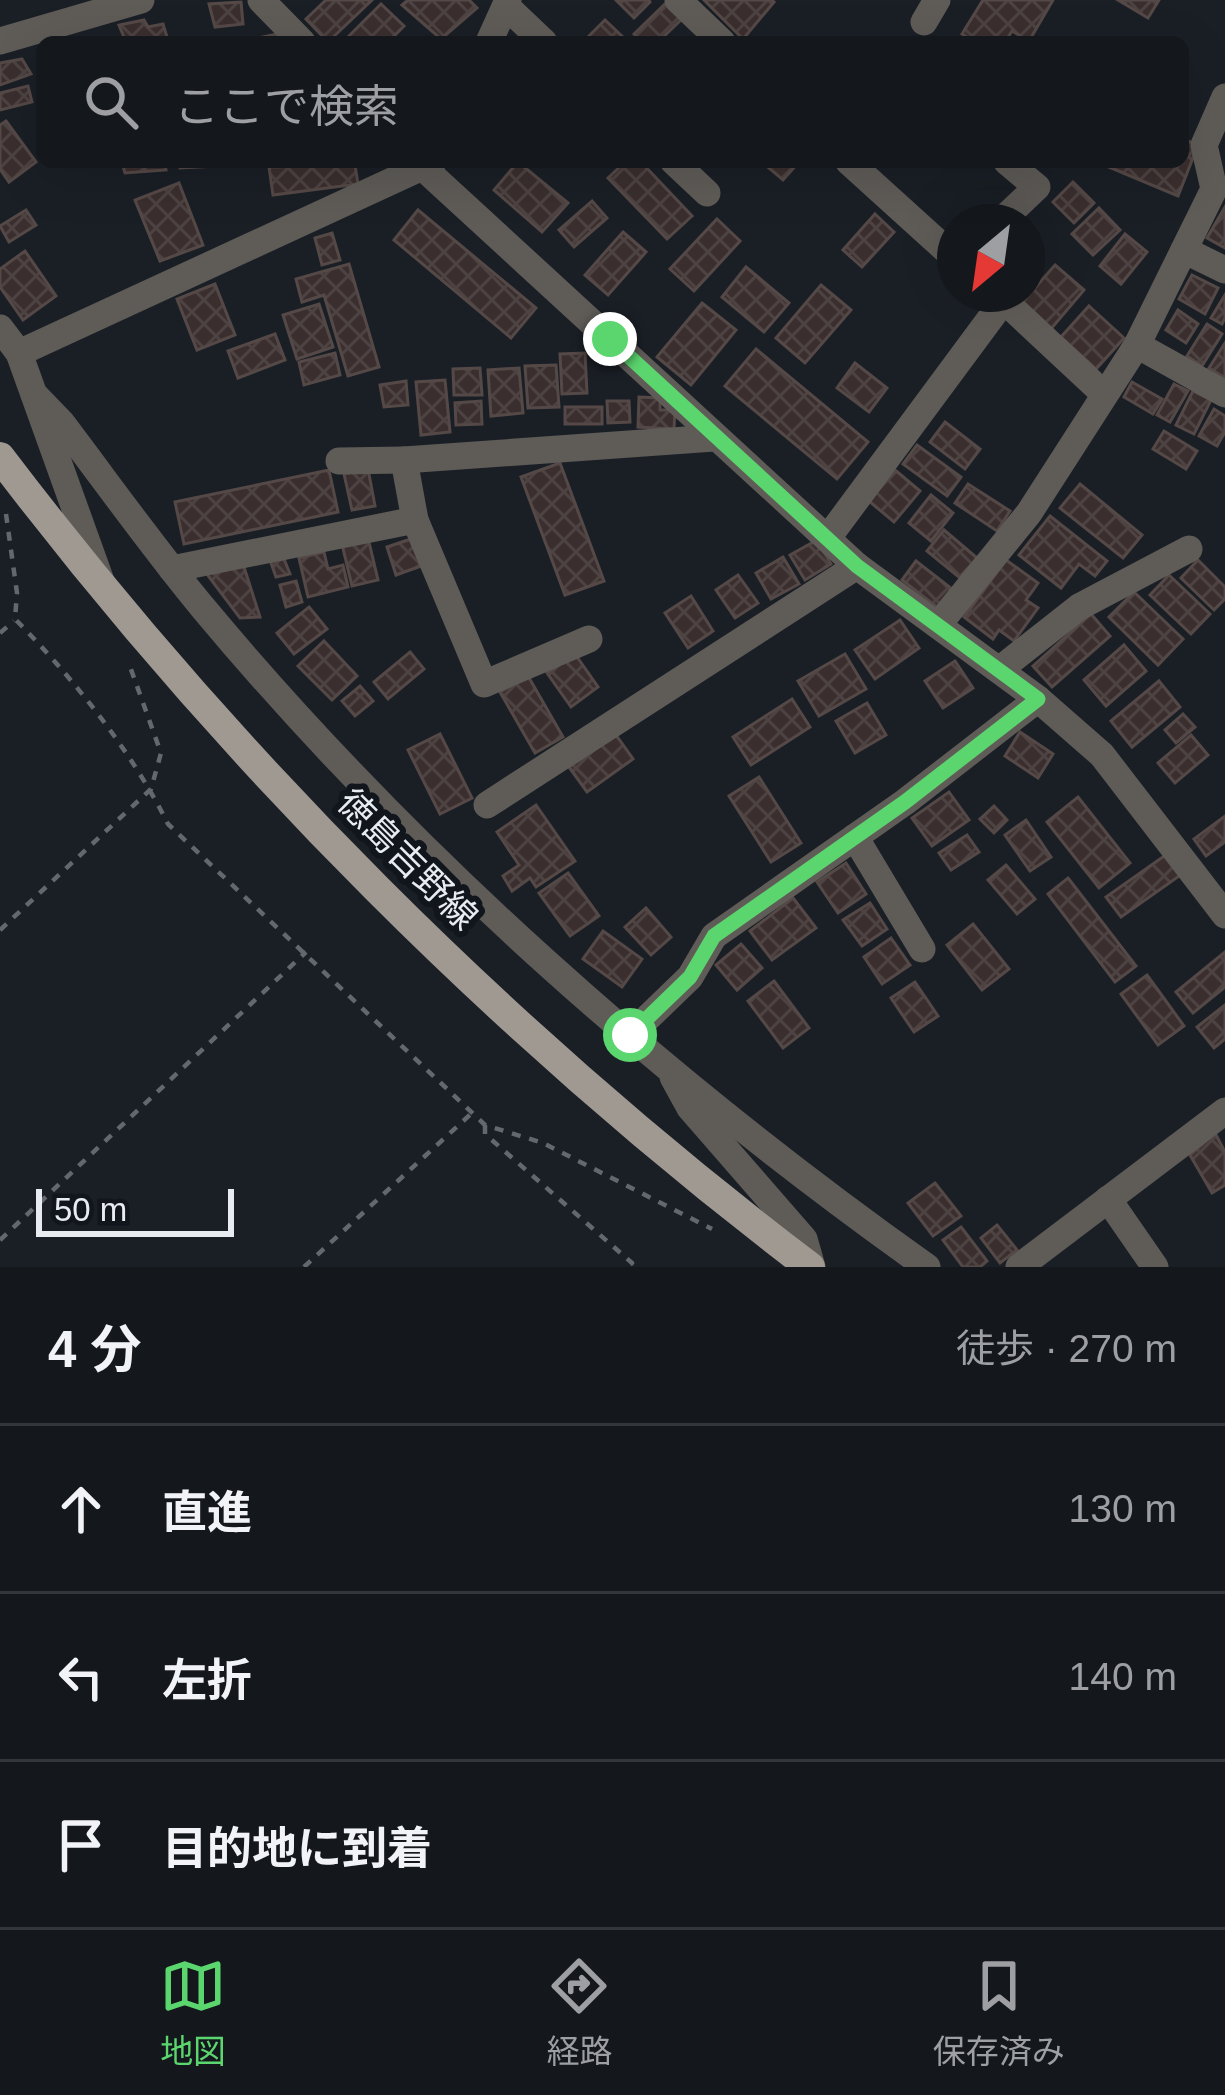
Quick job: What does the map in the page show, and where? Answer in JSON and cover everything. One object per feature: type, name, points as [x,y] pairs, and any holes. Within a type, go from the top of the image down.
[{"type":"main road","name":"徳島吉野線","points":[[0,458],[106,593],[393,904],[531,1033],[811,1267]]},
{"type":"street","points":[[38,36],[92,29],[141,0]]},
{"type":"street","points":[[261,0],[296,36]]},
{"type":"street","points":[[678,0],[716,36]]},
{"type":"street","points":[[491,36],[501,5],[537,36]]},
{"type":"street","points":[[0,41],[36,36]]},
{"type":"street","points":[[938,625],[1029,513],[1137,345],[1214,189],[1204,145],[1225,97]]},
{"type":"street","points":[[10,351],[415,168]]},
{"type":"street","points":[[428,168],[714,438],[830,536],[857,566],[1038,699],[1102,755],[1225,915]]},
{"type":"street","points":[[680,168],[706,193]]},
{"type":"street","points":[[856,168],[937,242]]},
{"type":"street","points":[[1014,168],[1036,187],[1019,204]]},
{"type":"street","points":[[1184,250],[1225,270]]},
{"type":"street","points":[[830,536],[990,312]]},
{"type":"street","points":[[1017,312],[1103,393]]},
{"type":"street","points":[[0,328],[34,394],[106,593]]},
{"type":"street","points":[[1137,345],[1225,394]]},
{"type":"street","points":[[34,394],[61,422],[172,569],[320,740],[585,999],[928,1267]]},
{"type":"street","points":[[339,461],[714,438]]},
{"type":"street","points":[[404,460],[415,520],[484,684],[589,639]]},
{"type":"street","points":[[172,569],[415,520]]},
{"type":"street","points":[[999,670],[1078,607],[1190,548]]},
{"type":"street","points":[[487,805],[857,566]]},
{"type":"street","points":[[630,1035],[690,977],[714,936],[1038,699]]},
{"type":"street","points":[[855,837],[922,949]]},
{"type":"street","points":[[666,1063],[690,1108],[804,1239],[811,1267]]},
{"type":"street","points":[[1019,1267],[1225,1111]]},
{"type":"street","points":[[1108,1199],[1155,1267]]},
{"type":"path","points":[[6,513],[16,620],[51,655],[151,789],[168,824],[485,1126],[543,1143],[714,1230],[757,1226]]},
{"type":"path","points":[[0,633],[16,620]]},
{"type":"path","points":[[0,930],[151,789],[161,753],[127,656]]},
{"type":"path","points":[[0,1240],[306,952]]},
{"type":"path","points":[[304,1267],[473,1112]]},
{"type":"path","points":[[485,1126],[485,1134],[630,1265],[643,1265]]},
{"type":"building","points":[[326,0],[372,0],[334,36],[322,36],[306,19]]},
{"type":"building","points":[[408,0],[469,0],[477,8],[444,36],[438,36],[402,5]]},
{"type":"building","points":[[616,0],[649,0],[650,2],[634,18]]},
{"type":"building","points":[[704,0],[774,2],[746,36],[740,36]]},
{"type":"building","points":[[983,0],[1053,0],[1032,36],[1012,31],[1009,36],[962,34]]},
{"type":"building","points":[[1118,0],[1159,0],[1148,18]]},
{"type":"building","points":[[241,2],[243,24],[215,27],[209,4]]},
{"type":"building","points":[[667,2],[683,18],[664,36],[634,34]]},
{"type":"building","points":[[381,4],[404,26],[394,36],[349,36]]},
{"type":"building","points":[[144,20],[148,27],[163,24],[167,36],[124,36],[119,25]]},
{"type":"building","points":[[605,20],[622,36],[589,36]]},
{"type":"building","points":[[22,59],[31,74],[0,85],[0,63]]},
{"type":"building","points":[[28,86],[32,102],[0,110],[0,93]]},
{"type":"building","points":[[6,121],[36,162],[9,182],[0,169],[0,125]]},
{"type":"building","points":[[1189,141],[1198,145],[1189,168]]},
{"type":"building","points":[[124,168],[166,170],[125,173]]},
{"type":"building","points":[[269,168],[355,168],[358,184],[273,195]]},
{"type":"building","points":[[513,168],[525,168],[568,203],[542,232],[494,190]]},
{"type":"building","points":[[619,168],[647,168],[692,216],[667,239],[608,178]]},
{"type":"building","points":[[769,168],[794,168],[783,180]]},
{"type":"building","points":[[1111,168],[1189,168],[1178,196]]},
{"type":"building","points":[[1073,182],[1094,203],[1074,223],[1053,202]]},
{"type":"building","points":[[179,183],[203,245],[160,261],[135,200]]},
{"type":"building","points":[[592,201],[607,218],[574,247],[559,230]]},
{"type":"building","points":[[1225,207],[1225,248],[1207,238]]},
{"type":"building","points":[[1099,208],[1120,230],[1093,255],[1072,234]]},
{"type":"building","points":[[26,210],[36,225],[9,242],[0,226]]},
{"type":"building","points":[[418,210],[536,308],[511,338],[394,240]]},
{"type":"building","points":[[875,214],[894,232],[862,267],[843,250]]},
{"type":"building","points":[[717,219],[740,241],[694,291],[670,269]]},
{"type":"building","points":[[623,232],[646,252],[608,295],[585,275]]},
{"type":"building","points":[[332,233],[340,260],[322,265],[315,238]]},
{"type":"building","points":[[1125,234],[1147,252],[1121,284],[1100,266]]},
{"type":"building","points":[[25,251],[56,296],[23,320],[0,287],[0,269]]},
{"type":"building","points":[[349,264],[379,367],[348,376],[324,295],[302,302],[296,279]]},
{"type":"building","points":[[1055,265],[1084,290],[1050,330],[1028,312],[1045,312],[1045,276]]},
{"type":"building","points":[[746,267],[789,303],[764,332],[722,297]]},
{"type":"building","points":[[1192,275],[1218,288],[1205,314],[1179,299]]},
{"type":"building","points":[[215,284],[235,335],[197,350],[177,299]]},
{"type":"building","points":[[821,285],[851,310],[805,363],[776,338]]},
{"type":"building","points":[[1225,295],[1225,318],[1222,324],[1211,318]]},
{"type":"building","points":[[702,303],[736,330],[691,385],[657,357]]},
{"type":"building","points":[[319,304],[333,347],[297,359],[283,315]]},
{"type":"building","points":[[1089,306],[1124,338],[1096,369],[1061,337]]},
{"type":"building","points":[[1178,310],[1198,324],[1186,343],[1166,330]]},
{"type":"building","points":[[1207,324],[1222,334],[1202,366],[1187,356]]},
{"type":"building","points":[[275,334],[285,360],[238,378],[228,351]]},
{"type":"building","points":[[1225,343],[1225,378],[1209,368]]},
{"type":"building","points":[[756,349],[868,442],[837,479],[725,386]]},
{"type":"building","points":[[335,353],[340,375],[304,385],[299,362]]},
{"type":"building","points":[[585,353],[587,393],[562,394],[560,354]]},
{"type":"building","points":[[855,363],[887,388],[869,412],[837,388]]},
{"type":"building","points":[[556,365],[559,407],[528,408],[525,366]]},
{"type":"building","points":[[480,368],[482,395],[454,395],[453,369]]},
{"type":"building","points":[[519,368],[523,413],[491,416],[488,370]]},
{"type":"building","points":[[445,380],[450,432],[421,435],[416,382]]},
{"type":"building","points":[[406,381],[408,405],[384,407],[380,385]]},
{"type":"building","points":[[1132,382],[1162,399],[1153,414],[1124,397]]},
{"type":"building","points":[[1174,384],[1188,391],[1170,422],[1157,415]]},
{"type":"building","points":[[1193,391],[1211,400],[1194,434],[1176,425]]},
{"type":"building","points":[[639,397],[660,398],[660,410],[675,410],[674,429],[638,427]]},
{"type":"building","points":[[481,401],[482,424],[456,425],[455,403]]},
{"type":"building","points":[[607,401],[629,401],[630,422],[608,423]]},
{"type":"building","points":[[565,407],[602,407],[602,424],[565,424]]},
{"type":"building","points":[[1214,409],[1225,416],[1225,432],[1217,446],[1199,436]]},
{"type":"building","points":[[945,422],[980,449],[965,469],[930,442]]},
{"type":"building","points":[[1164,431],[1197,451],[1186,469],[1153,449]]},
{"type":"building","points":[[917,445],[961,477],[947,496],[903,464]]},
{"type":"building","points":[[560,463],[604,581],[565,595],[521,477]]},
{"type":"building","points":[[368,469],[375,506],[352,510],[344,474]]},
{"type":"building","points":[[329,470],[338,512],[184,544],[175,502]]},
{"type":"building","points":[[895,470],[920,491],[894,522],[869,501]]},
{"type":"building","points":[[968,484],[1010,511],[997,531],[955,503]]},
{"type":"building","points":[[1080,484],[1142,535],[1123,558],[1060,508]]},
{"type":"building","points":[[931,495],[953,513],[931,541],[909,523]]},
{"type":"building","points":[[1050,516],[1107,561],[1095,576],[1079,564],[1061,588],[1019,555]]},
{"type":"building","points":[[944,530],[977,558],[960,578],[927,551]]},
{"type":"building","points":[[368,538],[378,580],[352,586],[342,544]]},
{"type":"building","points":[[411,539],[421,566],[396,575],[387,547]]},
{"type":"building","points":[[817,540],[831,564],[805,580],[790,555]]},
{"type":"building","points":[[324,552],[328,569],[343,565],[348,587],[308,597],[299,558]]},
{"type":"building","points":[[783,557],[799,584],[771,599],[756,573]]},
{"type":"building","points":[[284,559],[290,574],[276,577],[270,560]]},
{"type":"building","points":[[1006,560],[1038,583],[1026,600],[1038,608],[1014,641],[999,630],[993,639],[964,617]]},
{"type":"building","points":[[1198,560],[1225,587],[1225,599],[1214,610],[1181,578]]},
{"type":"building","points":[[916,561],[952,589],[938,608],[902,580]]},
{"type":"building","points":[[243,564],[260,617],[240,618],[206,573]]},
{"type":"building","points":[[738,575],[758,603],[735,618],[716,590]]},
{"type":"building","points":[[1169,575],[1210,614],[1191,634],[1150,595]]},
{"type":"building","points":[[296,581],[302,602],[286,607],[280,585]]},
{"type":"building","points":[[1134,592],[1183,639],[1158,665],[1109,617]]},
{"type":"building","points":[[691,596],[713,631],[688,648],[665,613]]},
{"type":"building","points":[[309,607],[327,629],[294,654],[277,633]]},
{"type":"building","points":[[1091,614],[1110,636],[1052,687],[1033,666]]},
{"type":"building","points":[[900,620],[919,648],[875,679],[855,650]]},
{"type":"building","points":[[324,641],[357,676],[332,700],[298,666]]},
{"type":"building","points":[[1124,645],[1146,671],[1106,706],[1084,680]]},
{"type":"building","points":[[410,652],[424,669],[388,699],[374,682]]},
{"type":"building","points":[[575,654],[598,687],[571,707],[547,673]]},
{"type":"building","points":[[845,654],[866,689],[819,716],[798,681]]},
{"type":"building","points":[[955,661],[973,688],[943,708],[925,681]]},
{"type":"building","points":[[528,676],[563,737],[535,753],[500,692]]},
{"type":"building","points":[[1159,681],[1180,707],[1132,747],[1111,721]]},
{"type":"building","points":[[360,686],[373,701],[355,716],[342,701]]},
{"type":"building","points":[[792,699],[810,727],[751,765],[733,737]]},
{"type":"building","points":[[867,703],[886,735],[855,753],[836,721]]},
{"type":"building","points":[[1183,714],[1195,727],[1176,743],[1165,730]]},
{"type":"building","points":[[1020,732],[1053,754],[1038,778],[1005,756]]},
{"type":"building","points":[[440,734],[472,798],[440,814],[408,750]]},
{"type":"building","points":[[616,735],[633,759],[587,792],[569,767]]},
{"type":"building","points":[[1191,735],[1208,755],[1175,783],[1158,763]]},
{"type":"building","points":[[759,777],[801,843],[771,862],[729,796]]},
{"type":"building","points":[[949,792],[969,820],[932,846],[912,818]]},
{"type":"building","points":[[1078,797],[1130,863],[1099,888],[1047,822]]},
{"type":"building","points":[[536,805],[575,861],[536,887],[530,878],[512,891],[503,876],[519,865],[497,832]]},
{"type":"building","points":[[994,806],[1007,820],[994,833],[980,819]]},
{"type":"building","points":[[1225,816],[1225,842],[1206,856],[1194,839]]},
{"type":"building","points":[[1026,820],[1051,857],[1030,871],[1005,835]]},
{"type":"building","points":[[967,835],[979,852],[951,870],[939,853]]},
{"type":"building","points":[[1167,854],[1182,874],[1121,917],[1106,897]]},
{"type":"building","points":[[846,863],[866,894],[838,913],[817,882]]},
{"type":"building","points":[[1006,865],[1035,899],[1017,914],[988,880]]},
{"type":"building","points":[[568,873],[599,916],[570,936],[539,893]]},
{"type":"building","points":[[1068,878],[1136,966],[1115,982],[1048,894]]},
{"type":"building","points":[[793,898],[816,928],[772,960],[750,931]]},
{"type":"building","points":[[870,903],[887,929],[862,946],[843,920]]},
{"type":"building","points":[[646,908],[671,937],[651,955],[625,927]]},
{"type":"building","points":[[973,924],[1009,969],[982,990],[947,945]]},
{"type":"building","points":[[603,931],[642,959],[622,987],[583,959]]},
{"type":"building","points":[[891,938],[910,965],[882,984],[864,957]]},
{"type":"building","points":[[741,944],[762,968],[737,990],[716,965]]},
{"type":"building","points":[[1225,952],[1225,987],[1193,1013],[1176,992]]},
{"type":"building","points":[[1147,975],[1184,1026],[1158,1045],[1121,994]]},
{"type":"building","points":[[774,981],[809,1028],[783,1048],[748,1001]]},
{"type":"building","points":[[915,982],[938,1016],[914,1032],[891,998]]},
{"type":"building","points":[[1225,1005],[1225,1039],[1214,1048],[1197,1027]]},
{"type":"building","points":[[1215,1133],[1225,1152],[1225,1185],[1212,1193],[1190,1155]]},
{"type":"building","points":[[935,1183],[961,1216],[933,1236],[908,1203]]},
{"type":"building","points":[[997,1225],[1017,1250],[1000,1263],[981,1238]]},
{"type":"building","points":[[961,1227],[987,1261],[980,1267],[963,1267],[943,1240]]},
{"type":"route","points":[[610,339],[714,438],[830,536],[857,566],[1038,699],[905,802],[714,936],[690,977],[630,1035]]}]
